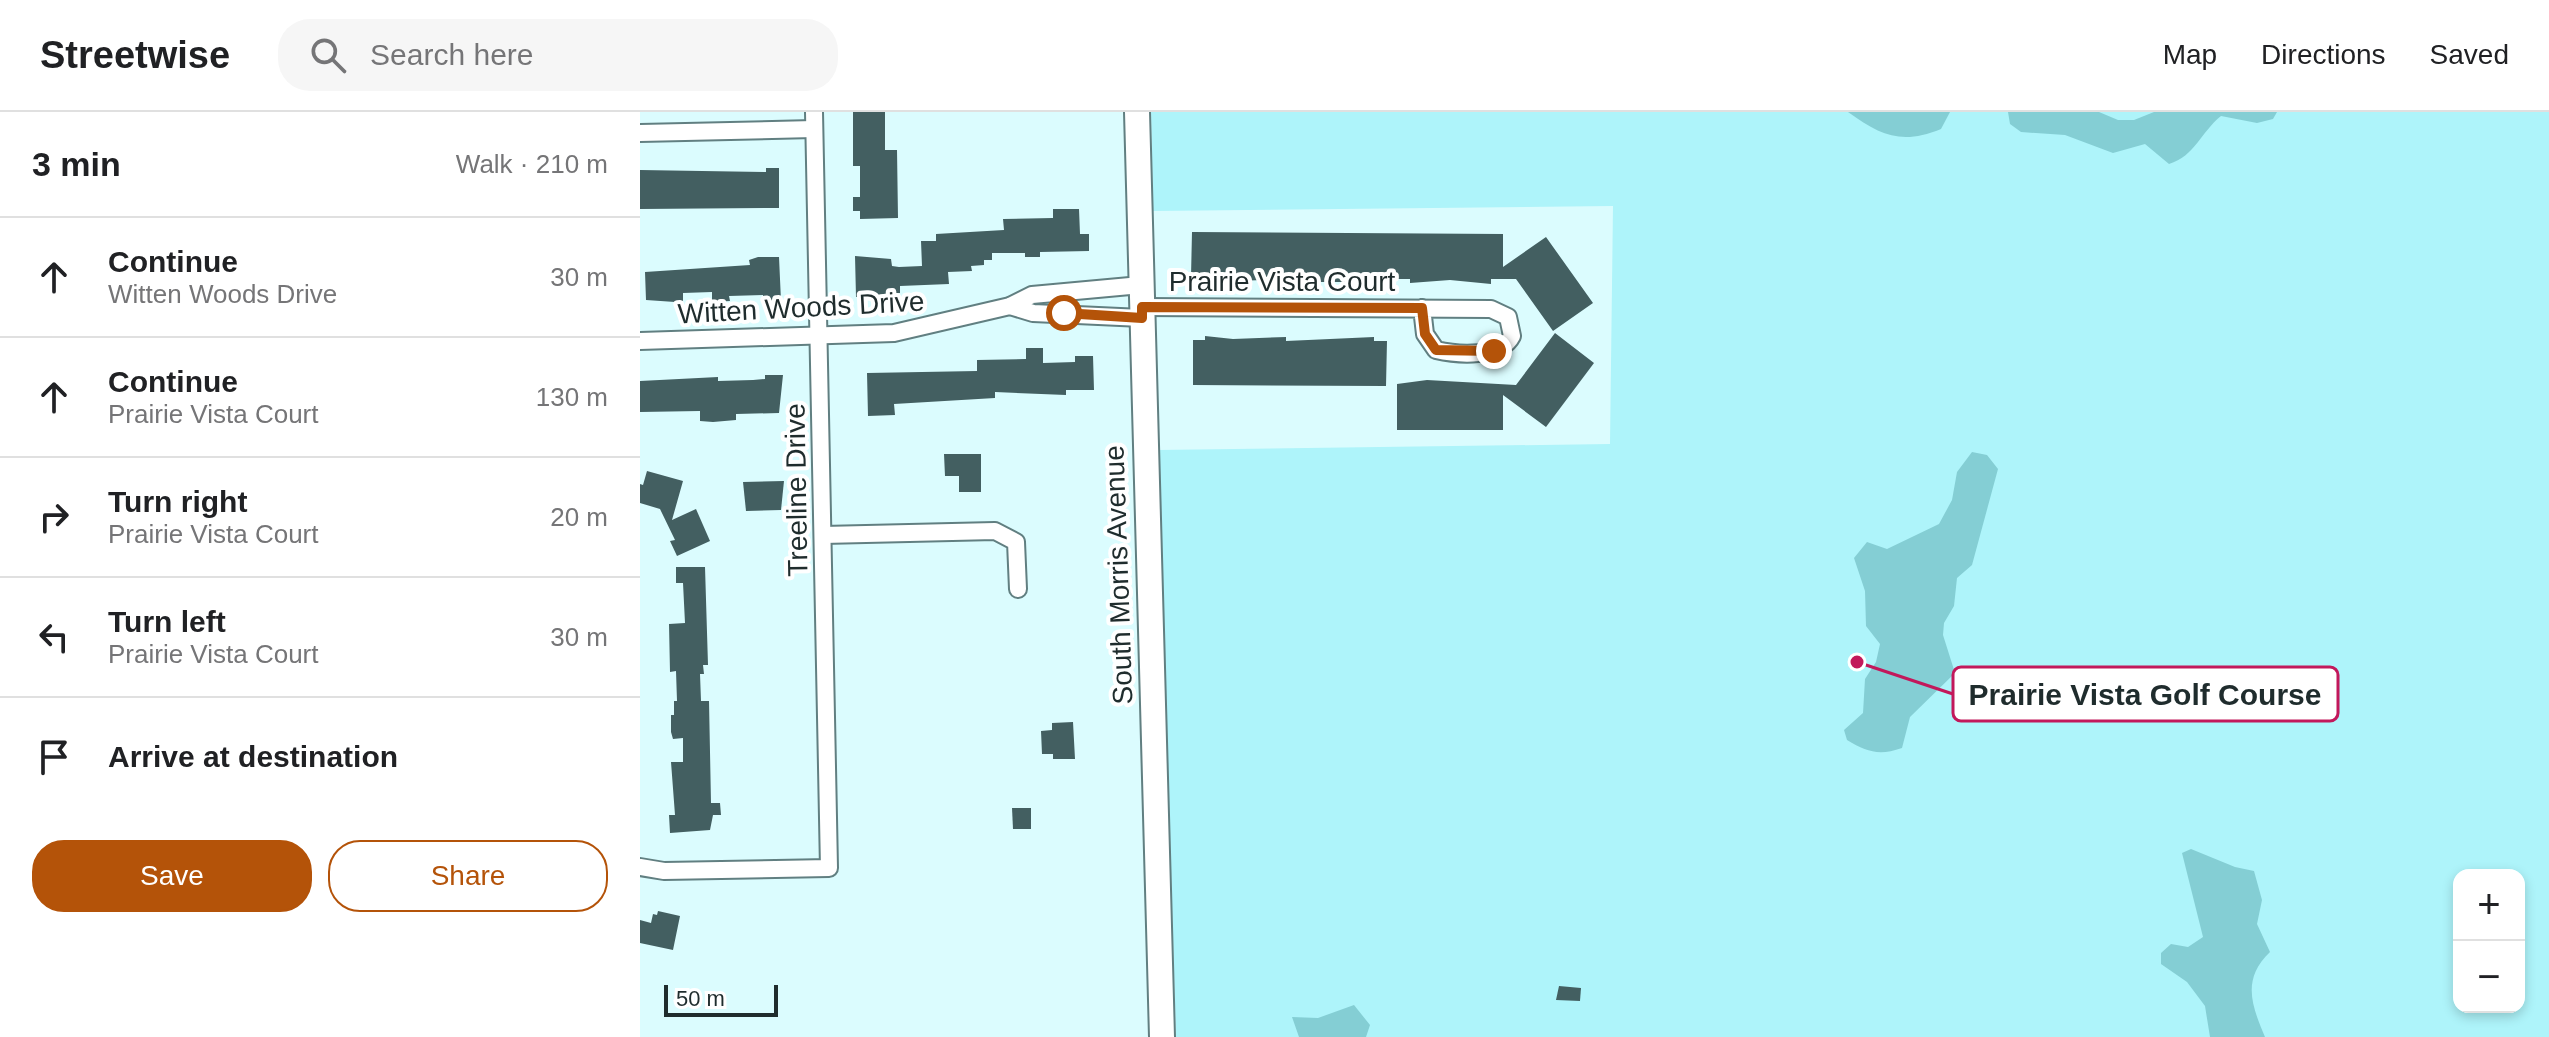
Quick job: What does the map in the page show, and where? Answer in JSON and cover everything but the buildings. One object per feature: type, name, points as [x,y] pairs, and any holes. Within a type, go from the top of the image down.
[{"type":"street","name":"South Morris Avenue","points":[[1137,112],[1162,1037]]},
{"type":"street","points":[[640,133],[814,120]]},
{"type":"street","name":"Treeline Drive","points":[[640,867],[664,871],[829,868],[814,120]]},
{"type":"street","name":"Witten Woods Drive","points":[[640,341],[894,333],[1010,306],[1032,295],[1064,289],[1142,303]]},
{"type":"street","name":"Witten Woods Drive","points":[[1010,306],[1033,313],[1142,303]]},
{"type":"street","name":"Prairie Vista Court","points":[[1142,303],[1422,308],[1501,311],[1513,325],[1512,336],[1508,344],[1494,351],[1436,350],[1425,334],[1422,308]]},
{"type":"street","points":[[823,535],[995,531],[1016,542],[1018,589]]},
{"type":"shaded area","points":[[1151,112],[2549,112],[2549,1037],[1176,1037],[1158,450],[1610,444],[1613,206],[1153,211]]},
{"type":"shaded area","points":[[1848,112],[1950,112],[1941,129],[1903,137],[1871,127]]},
{"type":"shaded area","points":[[2008,112],[2099,112],[2118,120],[2134,120],[2154,112],[2277,112],[2273,119],[2257,123],[2221,116],[2192,150],[2169,164],[2145,144],[2113,153],[2065,135],[2021,132],[2010,124]]},
{"type":"shaded area","points":[[1972,452],[1987,455],[1998,469],[1972,565],[1957,578],[1954,606],[1944,623],[1943,635],[1955,673],[1910,717],[1902,748],[1887,752],[1867,750],[1847,740],[1844,730],[1863,713],[1865,679],[1876,662],[1880,644],[1866,626],[1865,591],[1854,558],[1867,542],[1887,549],[1939,524],[1952,500],[1957,472]]},
{"type":"shaded area","points":[[2191,849],[2235,867],[2254,871],[2262,900],[2257,924],[2270,952],[2255,972],[2252,982],[2253,1003],[2265,1037],[2210,1037],[2205,1006],[2187,982],[2161,964],[2161,953],[2171,944],[2188,947],[2203,937],[2182,853]]},
{"type":"shaded area","points":[[1354,1005],[1370,1025],[1366,1037],[1299,1037],[1292,1017],[1318,1018]]},
{"type":"place","name":"Prairie Vista Golf Course","points":[[1857,662]]},
{"type":"route","points":[[1064,313],[1142,318],[1142,307],[1422,308],[1425,334],[1436,350],[1494,351]]}]
